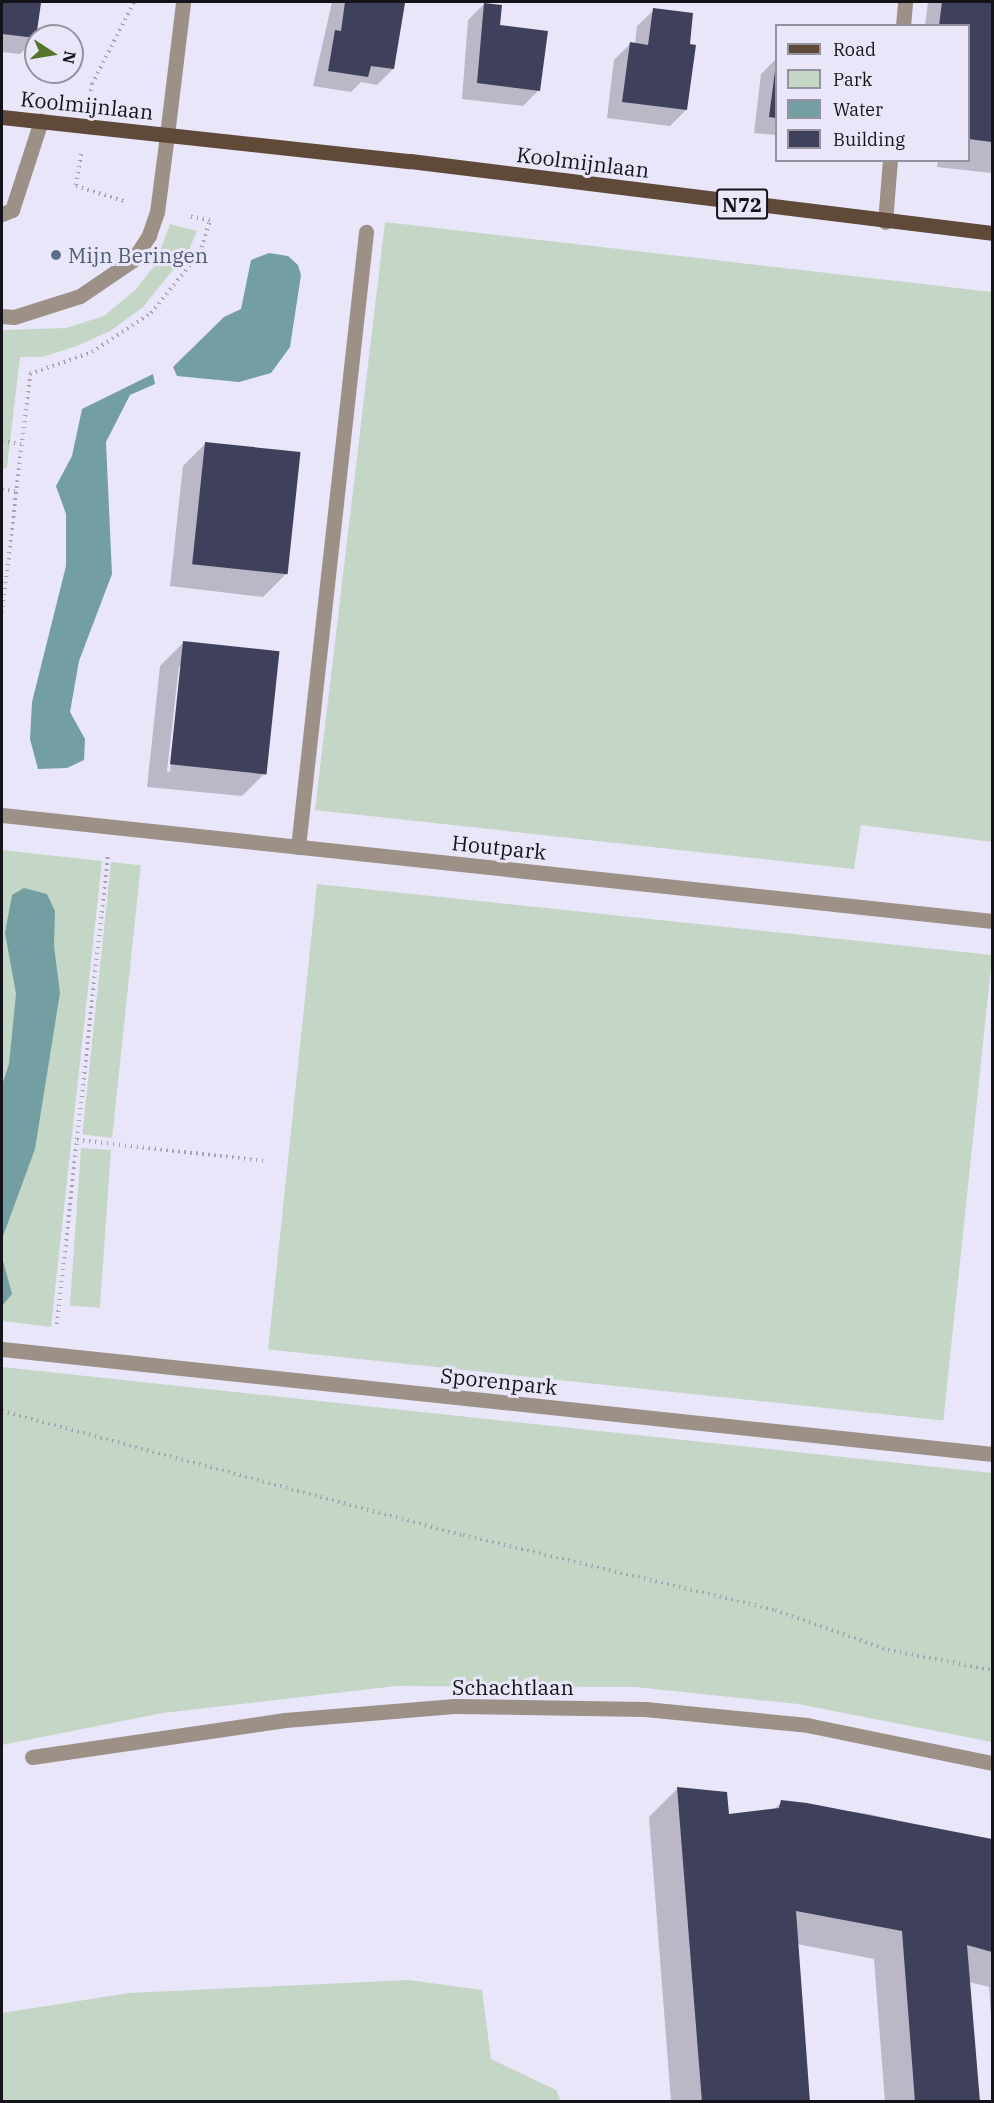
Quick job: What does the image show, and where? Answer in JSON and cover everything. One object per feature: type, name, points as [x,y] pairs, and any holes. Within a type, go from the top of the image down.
[{"type":"main road","name":"Koolmijnlaan","points":[[2,117],[434,164],[885,222],[993,233]]},
{"type":"street","points":[[167,135],[183,2]]},
{"type":"street","points":[[903,24],[905,2]]},
{"type":"street","points":[[2,214],[12,210],[41,121]]},
{"type":"street","name":"Koolmijnlaan","points":[[2,316],[14,317],[80,296],[133,260],[149,235],[157,212],[167,135]]},
{"type":"street","points":[[885,222],[891,162]]},
{"type":"street","points":[[298,847],[366,232]]},
{"type":"street","name":"Houtpark","points":[[2,815],[993,921]]},
{"type":"street","name":"Sporenpark","points":[[2,1348],[993,1454]]},
{"type":"street","name":"Schachtlaan","points":[[32,1757],[285,1720],[454,1706],[645,1709],[807,1725],[993,1763]]},
{"type":"path","points":[[2,613],[30,374],[92,352],[152,313],[200,253],[210,220],[157,212],[76,186],[92,84],[134,2]]},
{"type":"path","points":[[2,441],[21,444]]},
{"type":"path","points":[[2,490],[15,491]]},
{"type":"path","points":[[53,1354],[112,827]]},
{"type":"path","points":[[77,1140],[265,1161]]},
{"type":"path","points":[[2,1411],[463,1535],[775,1610],[888,1650],[993,1670]]},
{"type":"green space","points":[[385,222],[992,292],[992,842],[861,825],[854,869],[315,810]]},
{"type":"green space","points":[[170,224],[197,231],[189,250],[143,307],[110,331],[77,346],[42,357],[20,357],[7,467],[2,470],[2,330],[66,328],[104,316],[135,290],[155,265]]},
{"type":"green space","points":[[2,850],[102,861],[51,1327],[2,1321]]},
{"type":"green space","points":[[111,862],[141,865],[112,1138],[82,1134]]},
{"type":"green space","points":[[317,884],[992,955],[943,1420],[268,1349]]},
{"type":"green space","points":[[81,1148],[111,1150],[100,1308],[70,1306]]},
{"type":"green space","points":[[2,1367],[992,1473],[992,1742],[798,1704],[635,1687],[396,1686],[163,1713],[2,1745]]},
{"type":"green space","points":[[409,1980],[482,1990],[491,2059],[556,2090],[561,2101],[2,2101],[2,2013],[129,1993]]},
{"type":"water","points":[[269,253],[288,256],[298,265],[301,275],[290,347],[271,373],[239,382],[177,376],[173,367],[224,317],[241,309],[251,260]]},
{"type":"water","points":[[153,374],[155,384],[130,395],[106,442],[112,574],[79,661],[70,712],[85,739],[84,760],[67,768],[38,769],[30,739],[32,702],[66,566],[66,514],[56,486],[72,456],[82,409]]},
{"type":"water","points":[[24,888],[47,894],[55,911],[54,946],[60,993],[35,1149],[2,1239],[2,1085],[9,1064],[16,994],[5,933],[12,895]]},
{"type":"water","points":[[2,1257],[12,1294],[2,1306]]},
{"type":"building","points":[[2,2],[41,3],[38,24],[24,24],[24,37],[2,34]]},
{"type":"building","points":[[345,2],[405,3],[394,69],[371,66],[368,77],[328,71],[335,30],[341,31]]},
{"type":"building","points":[[942,2],[992,2],[992,142],[970,139],[970,24],[939,24]]},
{"type":"building","points":[[484,3],[502,5],[500,25],[548,31],[540,91],[477,83]]},
{"type":"building","points":[[653,8],[693,13],[690,44],[696,45],[687,110],[622,102],[630,42],[648,45]]},
{"type":"building","points":[[775,71],[775,118],[769,117]]},
{"type":"building","points":[[205,442],[300,452],[288,574],[192,564]]},
{"type":"building","points":[[183,641],[279,651],[267,774],[170,764]]},
{"type":"building","points":[[677,1787],[727,1792],[729,1814],[779,1808],[781,1800],[992,1839],[992,1952],[967,1945],[980,2102],[915,2102],[902,1931],[796,1911],[810,2102],[702,2102]]},
{"type":"place","name":"Mijn Beringen","points":[[56,255]]}]
